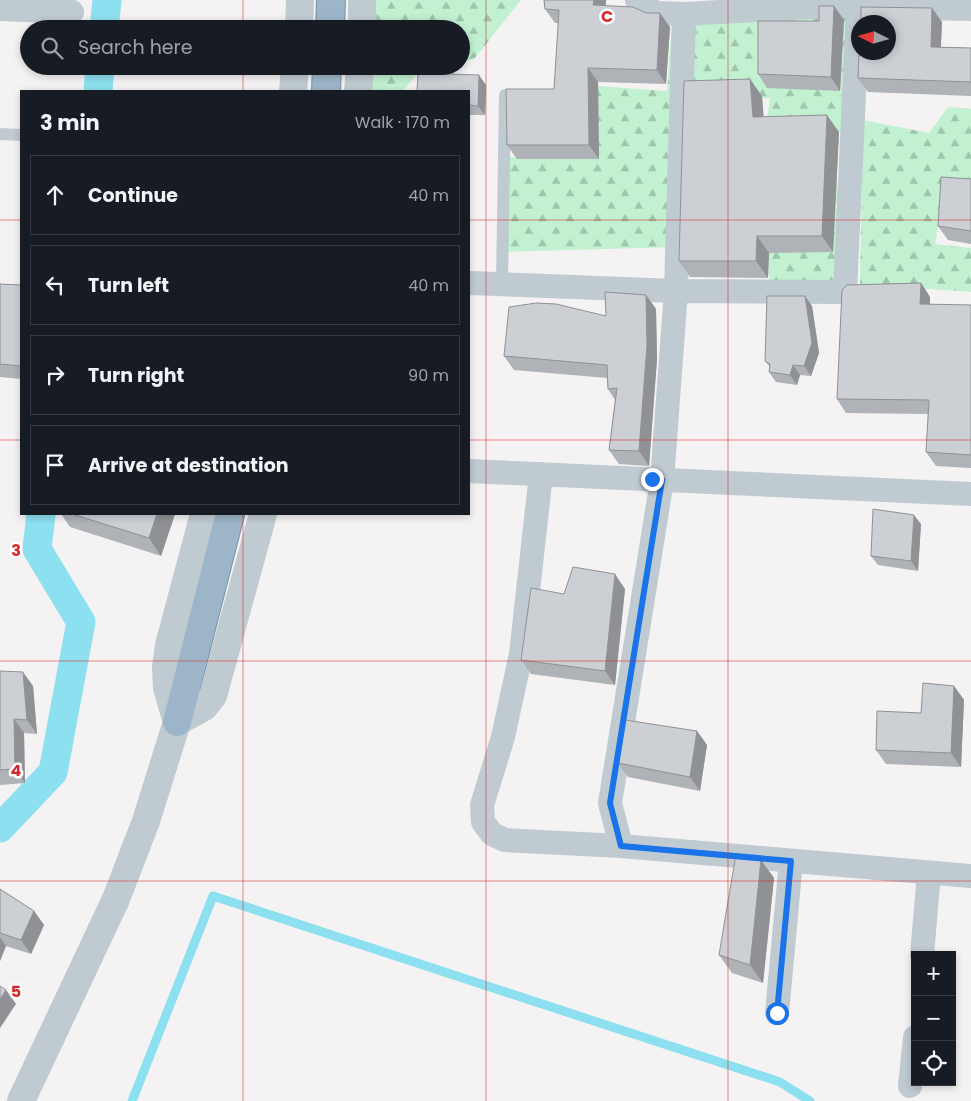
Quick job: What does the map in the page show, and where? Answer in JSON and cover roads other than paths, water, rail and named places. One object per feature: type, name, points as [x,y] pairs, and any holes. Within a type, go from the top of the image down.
[{"type":"highway","points":[[326,90],[327,75]]},
{"type":"highway","points":[[177,722],[230,515]]},
{"type":"street","points":[[299,20],[300,0]]},
{"type":"street","points":[[362,0],[362,20]]},
{"type":"street","points":[[637,0],[638,3],[657,12],[684,14],[821,3],[858,7],[971,9]]},
{"type":"street","points":[[470,283],[676,291],[845,292],[858,7]]},
{"type":"street","points":[[0,9],[72,12]]},
{"type":"street","points":[[621,846],[610,803],[662,480],[676,291],[684,14]]},
{"type":"street","points":[[293,90],[295,75]]},
{"type":"street","points":[[358,90],[359,75]]},
{"type":"street","points":[[470,471],[971,494]]},
{"type":"street","points":[[540,474],[521,654],[503,737],[482,805],[482,822],[492,834],[505,840],[621,846],[971,876]]},
{"type":"street","points":[[21,1101],[116,899],[146,821],[177,722],[167,688],[166,667],[169,645],[204,515]]},
{"type":"street","points":[[177,722],[204,707],[213,696],[262,515]]},
{"type":"street","points":[[777,1013],[791,861]]},
{"type":"street","points":[[922,951],[929,873]]},
{"type":"street","points":[[910,1086],[915,1041]]},
{"type":"lane","points":[[502,283],[505,95]]},
{"type":"lane","points":[[0,134],[20,135]]},
{"type":"waterway","points":[[105,20],[107,0]]},
{"type":"waterway","points":[[98,90],[99,75]]},
{"type":"waterway","points":[[0,828],[53,772],[81,622],[37,549],[41,515]]},
{"type":"waterway","points":[[132,1101],[213,896],[780,1082],[810,1101]]}]
